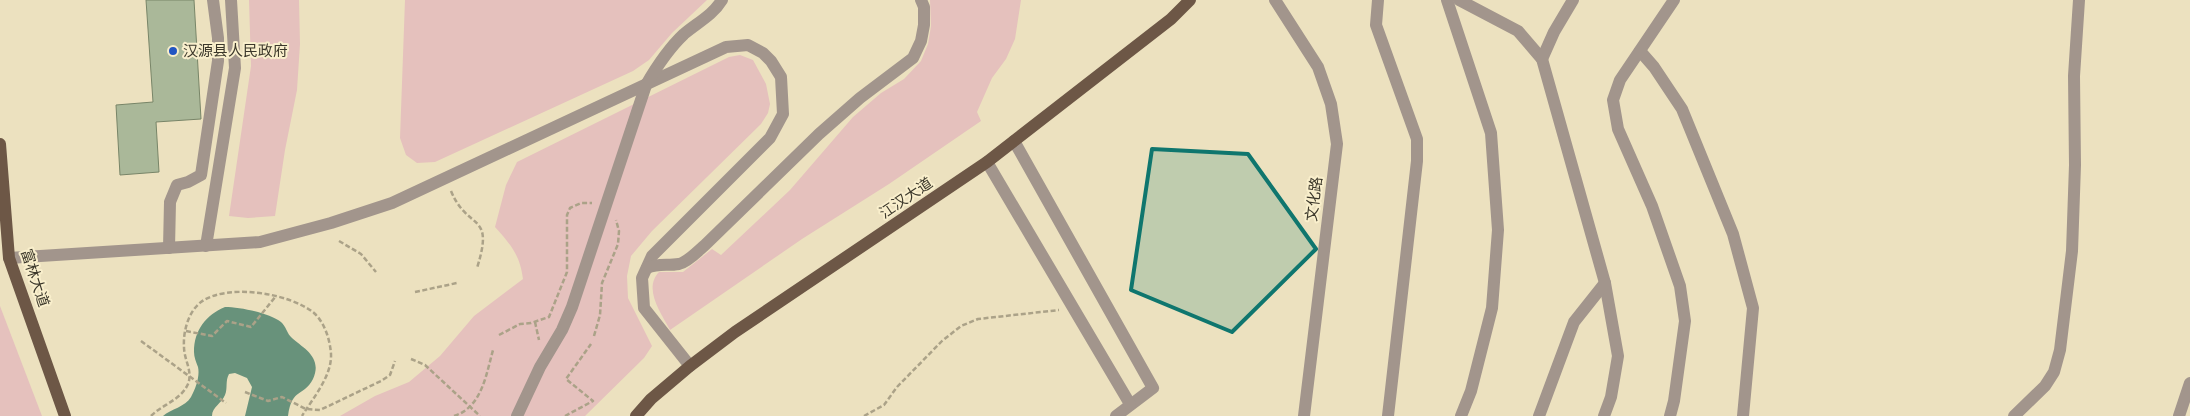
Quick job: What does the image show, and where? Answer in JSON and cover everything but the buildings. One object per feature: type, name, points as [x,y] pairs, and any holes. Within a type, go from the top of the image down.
[{"type":"main road","name":"江汉大道","points":[[636,416],[651,399],[735,332],[987,162],[1171,19],[1190,0]]},
{"type":"main road","name":"富林大道","points":[[0,144],[8,258],[65,416]]},
{"type":"street","points":[[169,248],[170,202],[177,184],[188,182],[201,175],[218,61],[218,38],[213,0]]},
{"type":"street","points":[[206,246],[235,68],[231,0]]},
{"type":"street","points":[[647,268],[662,263],[681,264],[690,258],[818,134],[860,98],[913,58],[921,41],[924,25],[922,0]]},
{"type":"street","name":"文化路","points":[[1275,0],[1318,67],[1331,104],[1337,144],[1304,416]]},
{"type":"street","points":[[1378,0],[1376,25],[1417,139],[1417,161],[1388,416]]},
{"type":"street","points":[[1447,0],[1491,134],[1498,230],[1492,308],[1471,391],[1461,416]]},
{"type":"street","points":[[1459,0],[1518,31],[1542,59],[1604,283],[1618,356],[1611,397],[1604,416]]},
{"type":"street","points":[[1542,59],[1554,32],[1573,0]]},
{"type":"street","points":[[1670,416],[1685,321],[1680,286],[1652,206],[1618,129],[1613,100],[1620,80],[1674,0]]},
{"type":"street","points":[[2014,416],[2045,386],[2054,372],[2060,350],[2072,251],[2075,165],[2074,76],[2078,0]]},
{"type":"street","points":[[517,416],[540,367],[562,330],[572,307],[646,85],[661,58],[684,34],[722,2]]},
{"type":"street","points":[[8,258],[260,242],[331,223],[392,203],[726,47],[748,45],[767,57],[781,77],[783,114],[770,138],[652,256],[642,278],[644,308],[690,366]]},
{"type":"street","points":[[1640,51],[1654,67],[1682,109],[1733,234],[1753,308],[1743,416]]},
{"type":"street","points":[[1014,141],[1153,388],[1116,416]]},
{"type":"street","points":[[987,162],[1130,404]]},
{"type":"street","points":[[1539,416],[1574,322],[1604,283]]},
{"type":"street","points":[[2179,416],[2190,383]]},
{"type":"path","points":[[451,192],[462,211],[478,221],[482,228],[483,245],[477,268]]},
{"type":"path","points":[[499,335],[520,324],[535,322],[548,317],[567,272],[565,225],[570,208],[581,203],[599,205]]},
{"type":"path","points":[[594,336],[600,315],[602,282],[618,244],[619,231],[615,217]]},
{"type":"path","points":[[339,241],[361,254],[376,272]]},
{"type":"path","points":[[414,292],[457,283]]},
{"type":"path","points":[[151,416],[158,409],[176,399],[185,390],[190,378],[184,348],[190,314],[202,302],[215,296],[233,292],[277,295],[314,313],[325,327],[331,355],[329,370],[302,416]]},
{"type":"path","points":[[186,331],[212,336],[227,321],[251,328],[277,295]]},
{"type":"path","points":[[864,416],[884,406],[897,387],[942,341],[961,326],[978,319],[1074,309]]},
{"type":"path","points":[[535,322],[540,341]]},
{"type":"path","points":[[141,341],[226,403]]},
{"type":"path","points":[[565,416],[592,400],[566,379],[591,344]]},
{"type":"path","points":[[454,416],[470,407],[480,394],[493,350]]},
{"type":"path","points":[[410,359],[424,365],[480,416]]},
{"type":"path","points":[[245,392],[268,401],[282,397],[306,409],[320,410],[382,381],[390,374],[396,361]]},
{"type":"highlighted area","points":[[1152,149],[1248,154],[1316,249],[1232,332],[1131,290]]},
{"type":"shaded area","points":[[249,0],[299,0],[300,44],[297,90],[285,150],[275,216],[248,218],[229,216],[251,66]]},
{"type":"shaded area","points":[[405,0],[707,0],[672,33],[649,60],[633,71],[435,162],[417,163],[406,155],[400,138]]},
{"type":"shaded area","points":[[930,0],[1021,0],[1015,39],[1006,59],[992,78],[977,112],[981,121],[889,184],[802,239],[670,330],[658,309],[653,293],[655,279],[659,272],[683,272],[712,249],[721,255],[790,190],[853,117],[881,93],[904,79],[921,61],[928,44],[931,26]]},
{"type":"shaded area","points":[[740,55],[753,60],[766,84],[770,104],[768,113],[761,124],[652,231],[631,256],[627,276],[628,298],[652,346],[644,358],[585,416],[340,416],[375,396],[409,382],[440,356],[474,316],[523,279],[520,263],[514,251],[495,227],[506,185],[517,162],[729,57]]},
{"type":"shaded area","points":[[0,306],[42,416],[0,416]]},
{"type":"shaded area","points":[[225,307],[254,311],[276,319],[283,324],[290,336],[314,359],[315,371],[313,379],[310,385],[295,396],[288,416],[245,416],[252,387],[247,378],[235,373],[229,374],[225,395],[212,413],[212,416],[163,416],[185,403],[191,397],[196,386],[198,374],[194,354],[196,337],[202,324],[212,314]]},
{"type":"place","name":"汉源县人民政府","points":[[173,51]]}]
